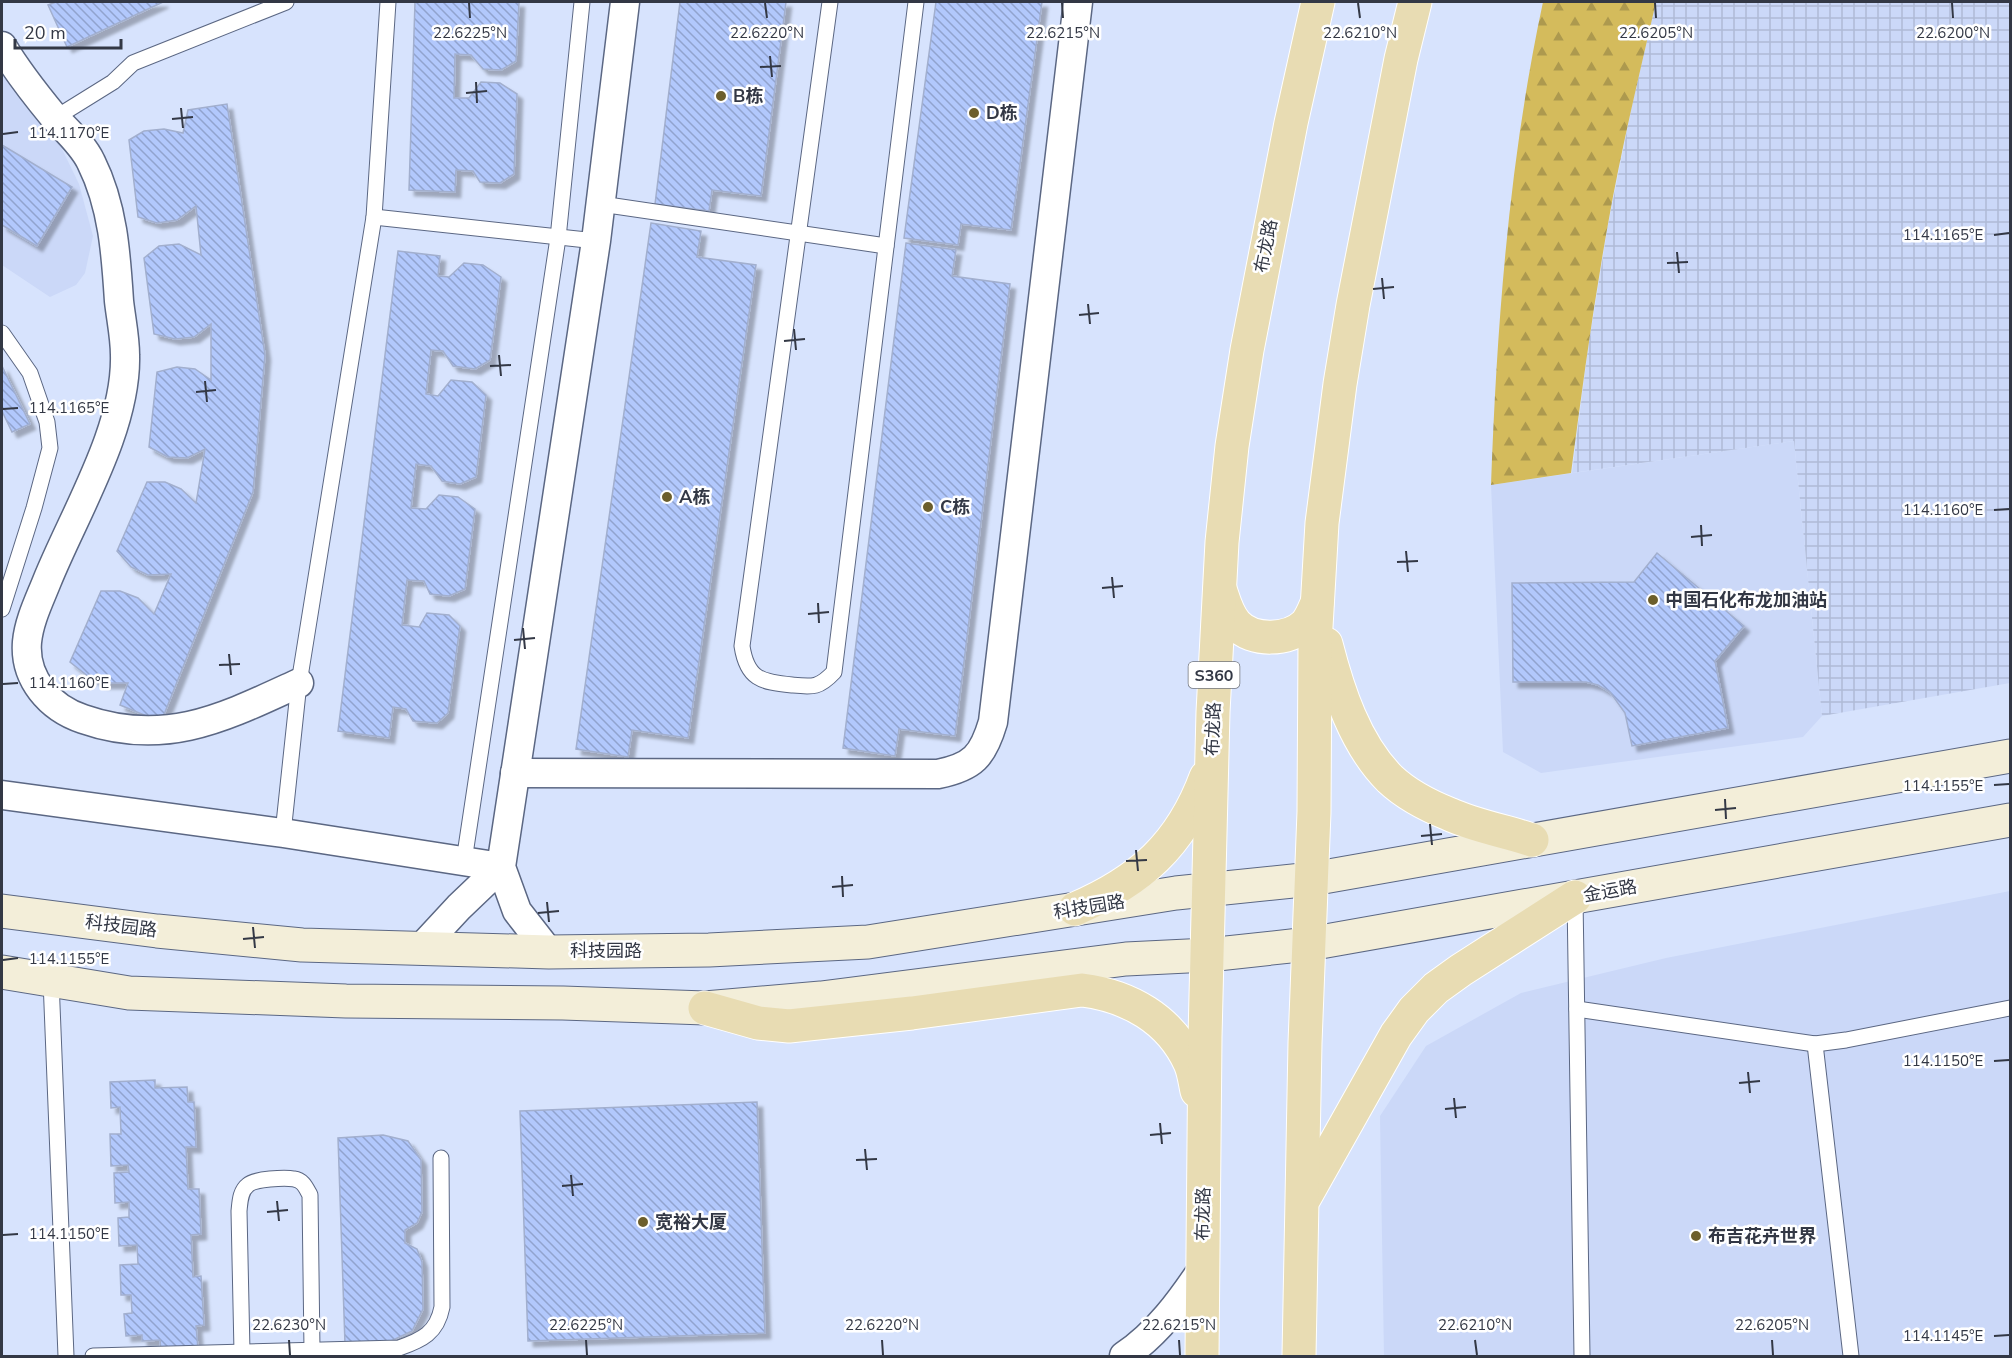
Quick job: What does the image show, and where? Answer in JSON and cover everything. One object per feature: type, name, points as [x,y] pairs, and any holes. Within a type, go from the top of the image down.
[{"type":"main road","name":"布龙路","points":[[1202,1356],[1204,1124],[1212,761],[1222,542],[1232,446],[1247,350],[1303,66],[1318,2]]},
{"type":"main road","points":[[1299,1356],[1318,594],[1327,479],[1348,339],[1414,2]]},
{"type":"main road","points":[[1220,587],[1229,615],[1237,626],[1260,636],[1286,635],[1306,624],[1318,594]]},
{"type":"main road","points":[[1318,594],[1325,642],[1342,696],[1359,734],[1391,780],[1414,796],[1450,815],[1532,840]]},
{"type":"main road","points":[[1209,889],[1312,879],[2010,756]]},
{"type":"main road","points":[[1075,909],[1107,896],[1136,876],[1162,853],[1184,825],[1200,794],[1212,761]]},
{"type":"main road","name":"金运路","points":[[1208,955],[1309,944],[2010,820]]},
{"type":"main road","name":"科技园路","points":[[2,911],[157,931],[302,945],[549,951],[709,950],[867,942],[1209,889]]},
{"type":"main road","points":[[1302,1201],[1396,1035],[1414,1010],[1436,988],[1461,970],[1575,897]]},
{"type":"main road","points":[[2,972],[129,993],[346,1001],[563,1003],[705,1008],[821,998],[1126,959],[1208,955]]},
{"type":"main road","points":[[705,1008],[758,1023],[789,1026],[912,1013],[1082,990],[1102,993],[1139,1007],[1160,1023],[1182,1048],[1192,1065],[1204,1124]]},
{"type":"street","points":[[549,951],[517,911],[501,867],[596,241],[625,2]]},
{"type":"street","points":[[515,773],[938,774],[960,770],[978,756],[988,739],[993,722],[1078,2]]},
{"type":"street","points":[[1303,66],[1305,2]]},
{"type":"street","points":[[2,46],[17,72],[78,142],[91,162],[108,210],[117,261],[125,356],[123,389],[114,426],[34,614],[27,641],[28,663],[34,681],[48,699],[72,715],[102,726],[141,730],[179,730],[233,714],[299,683]]},
{"type":"street","points":[[2,795],[283,833],[501,867]]},
{"type":"street","points":[[421,948],[501,867]]},
{"type":"street","points":[[1124,1356],[1152,1334],[1181,1302],[1203,1268]]},
{"type":"lane","points":[[55,118],[113,82],[133,63],[286,2]]},
{"type":"lane","points":[[283,833],[299,683],[374,218],[388,2]]},
{"type":"lane","points":[[464,861],[558,238],[582,2]]},
{"type":"lane","points":[[830,2],[742,646],[745,662],[756,676],[766,682],[810,687],[824,684],[834,672],[916,2]]},
{"type":"lane","points":[[601,204],[886,246]]},
{"type":"lane","points":[[374,218],[596,241]]},
{"type":"lane","points":[[2,333],[30,373],[47,422],[50,448],[34,508],[2,609]]},
{"type":"lane","points":[[1575,897],[1582,1356]]},
{"type":"lane","points":[[51,980],[66,1356]]},
{"type":"lane","points":[[1577,1009],[1815,1044],[2010,1008]]},
{"type":"lane","points":[[1815,1044],[1851,1356]]},
{"type":"lane","points":[[93,1356],[399,1348],[417,1342],[430,1333],[439,1320],[441,1307],[441,1158]]},
{"type":"lane","points":[[242,1352],[239,1211],[241,1194],[254,1180],[295,1179],[305,1185],[310,1195],[312,1350]]},
{"type":"shaded area","points":[[1656,2],[2010,2],[2010,683],[1822,716],[1794,441],[1572,473],[1588,349],[1608,225]]},
{"type":"shaded area","points":[[2,71],[61,147],[79,184],[93,236],[85,273],[76,285],[50,297],[2,265]]},
{"type":"shaded area","name":"中国石化布龙加油站","points":[[1794,441],[1822,716],[1803,737],[1541,773],[1503,752],[1491,485]]},
{"type":"shaded area","name":"布吉花卉世界","points":[[2010,891],[2010,1356],[1384,1356],[1380,1116],[1426,1046],[1521,993],[1666,958]]},
{"type":"green space","points":[[1543,2],[1656,2],[1624,141],[1608,224],[1571,473],[1491,485],[1506,242],[1521,122]]},
{"type":"building","points":[[56,2],[163,2],[67,47],[48,5]]},
{"type":"building","points":[[415,2],[519,2],[516,61],[501,70],[483,69],[471,55],[455,54],[454,98],[469,98],[481,82],[500,83],[517,94],[514,174],[500,183],[480,182],[473,171],[456,170],[455,192],[409,190]]},
{"type":"building","name":"B栋","points":[[680,2],[786,2],[761,196],[712,190],[709,211],[655,204]]},
{"type":"building","name":"D栋","points":[[936,2],[1042,2],[1011,230],[961,224],[958,245],[904,238]]},
{"type":"building","points":[[227,104],[265,355],[253,492],[161,722],[120,705],[128,683],[103,683],[89,677],[70,662],[101,591],[120,591],[138,598],[154,614],[171,574],[148,575],[131,567],[117,551],[147,482],[165,482],[181,489],[196,503],[205,449],[187,458],[168,457],[149,447],[157,372],[177,367],[195,369],[211,380],[211,324],[194,337],[175,339],[154,334],[144,258],[159,246],[179,244],[201,255],[196,206],[177,220],[157,223],[138,217],[129,140],[144,131],[164,129],[183,133],[188,110]]},
{"type":"building","points":[[2,145],[72,187],[37,246],[2,225]]},
{"type":"building","name":"A栋","points":[[651,223],[701,231],[697,257],[756,265],[688,738],[632,730],[628,757],[576,749]]},
{"type":"building","name":"C栋","points":[[906,243],[956,250],[952,276],[1010,284],[955,736],[899,729],[895,756],[843,748]]},
{"type":"building","points":[[398,251],[440,256],[438,276],[449,277],[464,263],[483,265],[501,277],[490,360],[475,369],[453,366],[443,351],[431,350],[426,394],[438,396],[451,380],[472,382],[486,395],[476,477],[460,484],[442,481],[431,466],[416,464],[411,508],[426,509],[439,495],[458,497],[475,509],[465,589],[449,596],[430,594],[424,581],[407,580],[402,625],[419,627],[427,613],[449,615],[460,626],[448,713],[437,723],[413,721],[406,709],[393,707],[389,738],[338,731]]},
{"type":"building","points":[[2,366],[30,424],[12,432],[2,411]]},
{"type":"building","points":[[1657,553],[1744,626],[1715,661],[1728,728],[1632,746],[1625,713],[1610,692],[1598,685],[1586,682],[1513,682],[1512,583],[1634,582]]},
{"type":"building","points":[[155,1080],[155,1088],[187,1087],[188,1102],[194,1102],[196,1147],[186,1147],[188,1189],[199,1189],[201,1234],[191,1235],[193,1277],[201,1276],[204,1325],[196,1326],[198,1349],[161,1351],[160,1340],[142,1341],[142,1335],[126,1336],[124,1314],[132,1313],[131,1295],[121,1295],[120,1265],[138,1264],[137,1245],[119,1246],[118,1218],[129,1217],[129,1202],[115,1203],[114,1173],[129,1172],[128,1165],[111,1166],[110,1134],[121,1134],[120,1107],[111,1108],[110,1082]]},
{"type":"building","name":"宽裕大厦","points":[[757,1102],[765,1333],[528,1341],[520,1111]]},
{"type":"building","points":[[383,1135],[408,1141],[421,1160],[422,1212],[417,1223],[405,1230],[405,1243],[417,1249],[422,1262],[423,1309],[412,1331],[389,1342],[345,1344],[338,1138]]},
{"type":"place","name":"B栋","points":[[721,96]]},
{"type":"place","name":"D栋","points":[[974,113]]},
{"type":"place","name":"A栋","points":[[667,497]]},
{"type":"place","name":"C栋","points":[[928,507]]},
{"type":"place","name":"中国石化布龙加油站","points":[[1653,600]]},
{"type":"place","name":"宽裕大厦","points":[[643,1222]]},
{"type":"place","name":"布吉花卉世界","points":[[1696,1236]]}]
